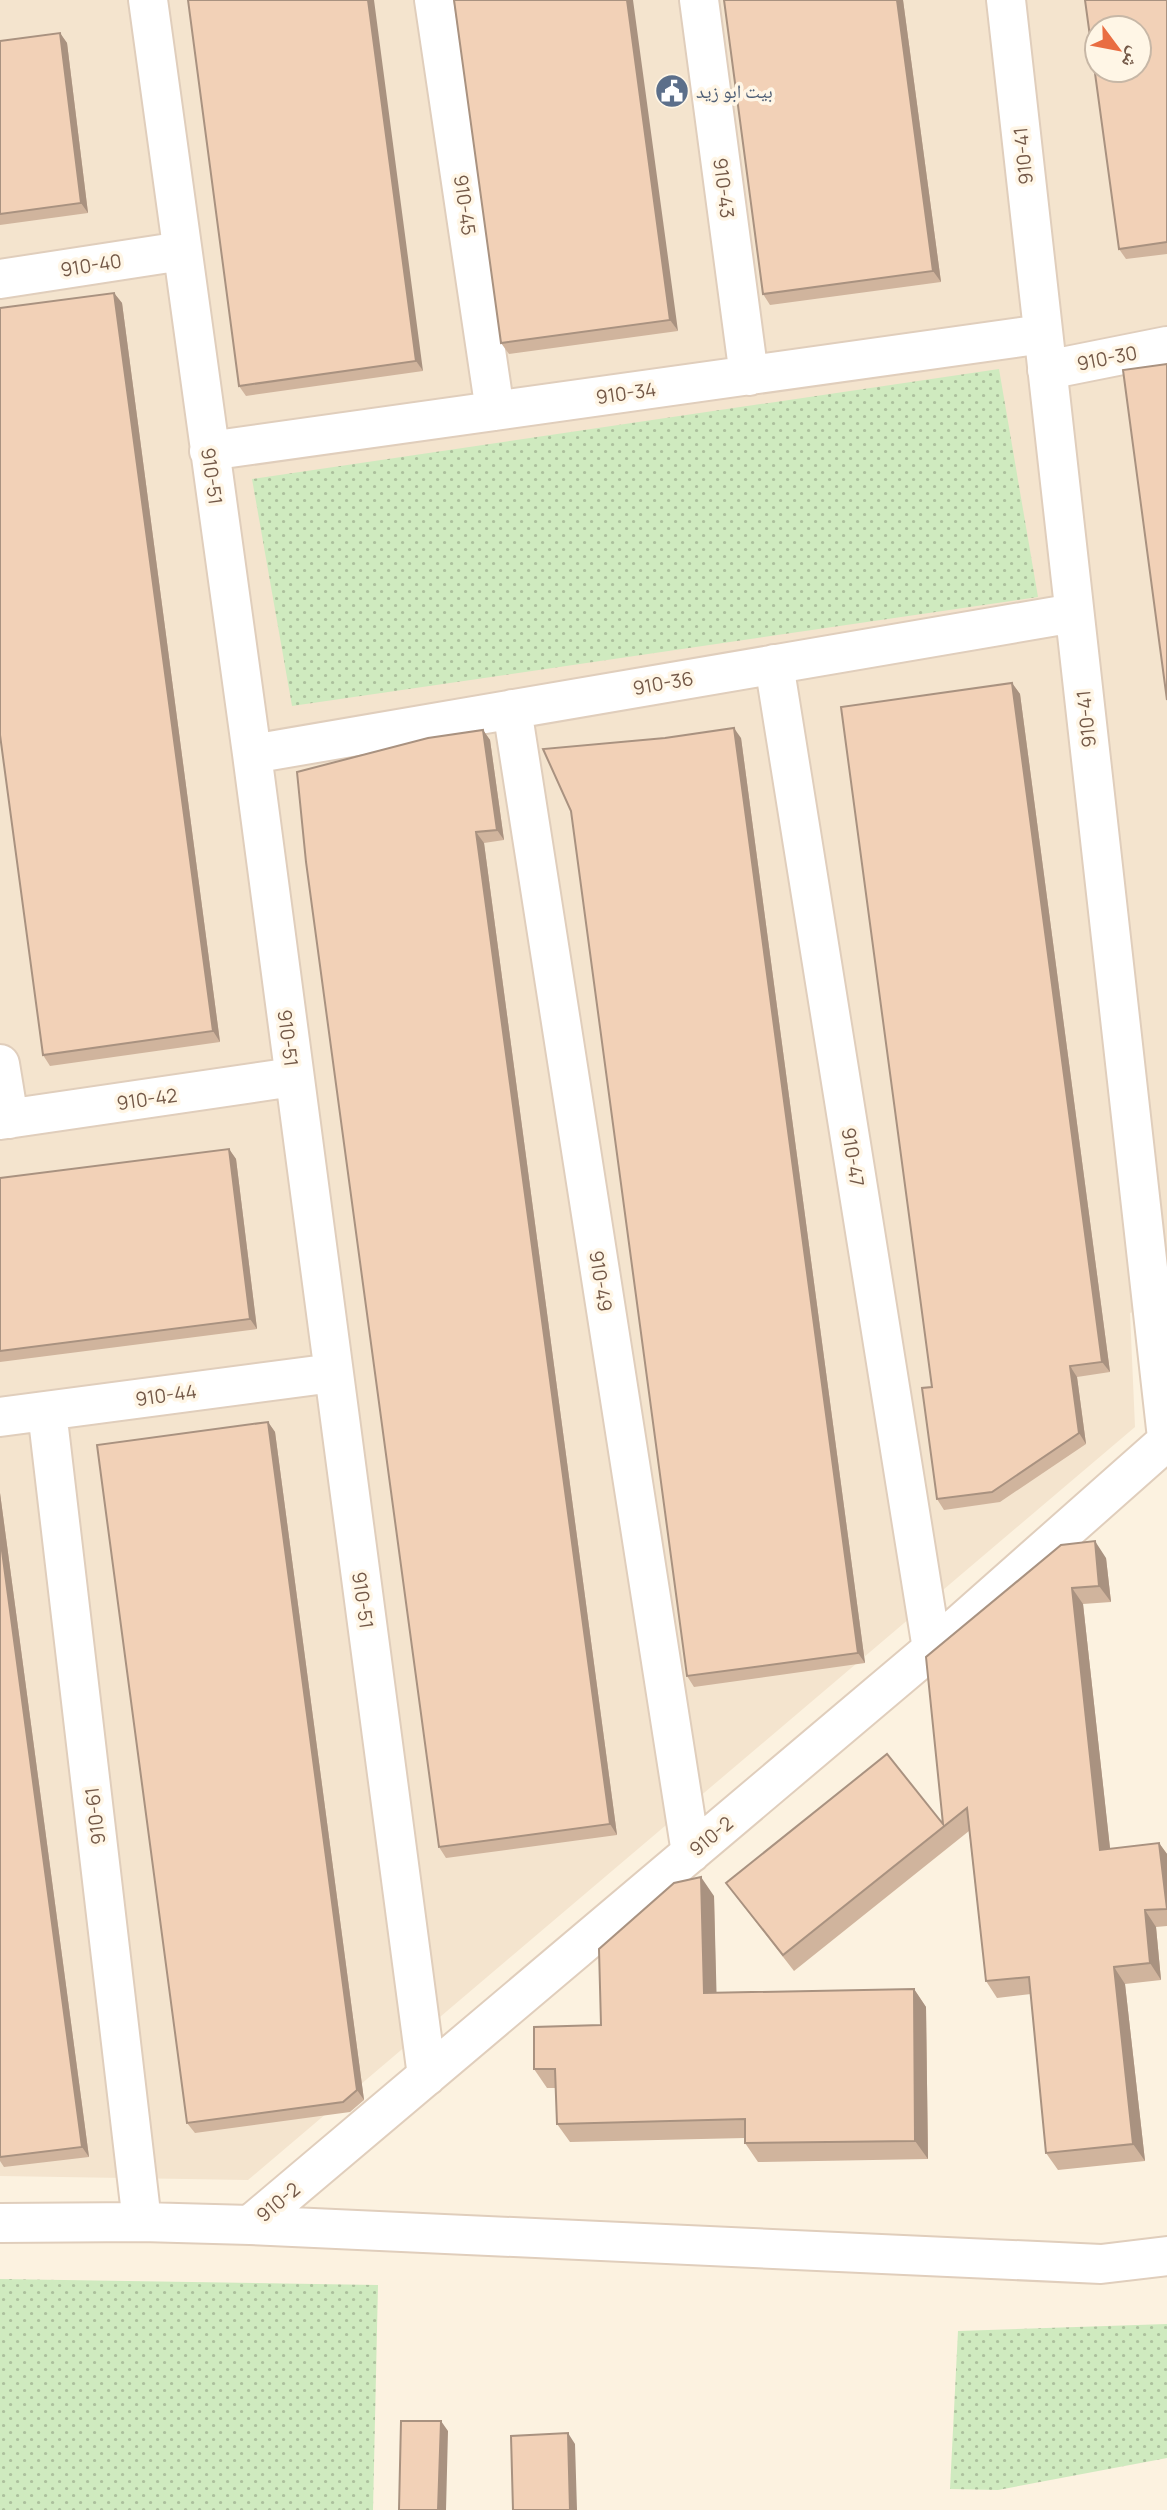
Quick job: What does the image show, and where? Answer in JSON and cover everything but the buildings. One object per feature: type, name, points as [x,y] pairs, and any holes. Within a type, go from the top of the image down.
[{"type":"street","name":"910-51","points":[[148,0],[252,754],[427,2076]]},
{"type":"street","name":"910-45","points":[[434,0],[495,411]]},
{"type":"street","name":"910-43","points":[[699,0],[748,376]]},
{"type":"street","name":"910-41","points":[[1006,0],[1167,1440]]},
{"type":"street","name":"910-40","points":[[0,279],[182,251]]},
{"type":"street","name":"910-30","points":[[1045,352],[1167,346]]},
{"type":"street","name":"910-34","points":[[209,451],[748,376],[1045,352]]},
{"type":"street","name":"910-36","points":[[252,754],[1074,613]]},
{"type":"street","name":"910-47","points":[[774,664],[932,1650]]},
{"type":"street","name":"910-49","points":[[512,709],[691,1853]]},
{"type":"street","points":[[0,1065],[4,1120]]},
{"type":"street","name":"910-42","points":[[4,1120],[293,1077]]},
{"type":"street","name":"910-44","points":[[0,1417],[333,1373]]},
{"type":"street","name":"910-61","points":[[47,1411],[142,2222]]},
{"type":"street","name":"910-2","points":[[250,2225],[932,1650],[1167,1440]]},
{"type":"street","points":[[0,2222],[250,2225],[1101,2264],[1167,2256]]},
{"type":"shaded area","points":[[0,0],[1167,0],[1167,1301],[1130,1313],[1135,1427],[248,2180],[0,2176]]},
{"type":"green space","points":[[999,369],[1038,597],[292,706],[252,479]]},
{"type":"green space","points":[[0,2279],[378,2285],[373,2510],[0,2510]]},
{"type":"green space","points":[[1167,2324],[1167,2458],[998,2490],[950,2489],[958,2331]]},
{"type":"place","name":"بيت ابو زيد","points":[[672,91]]}]
